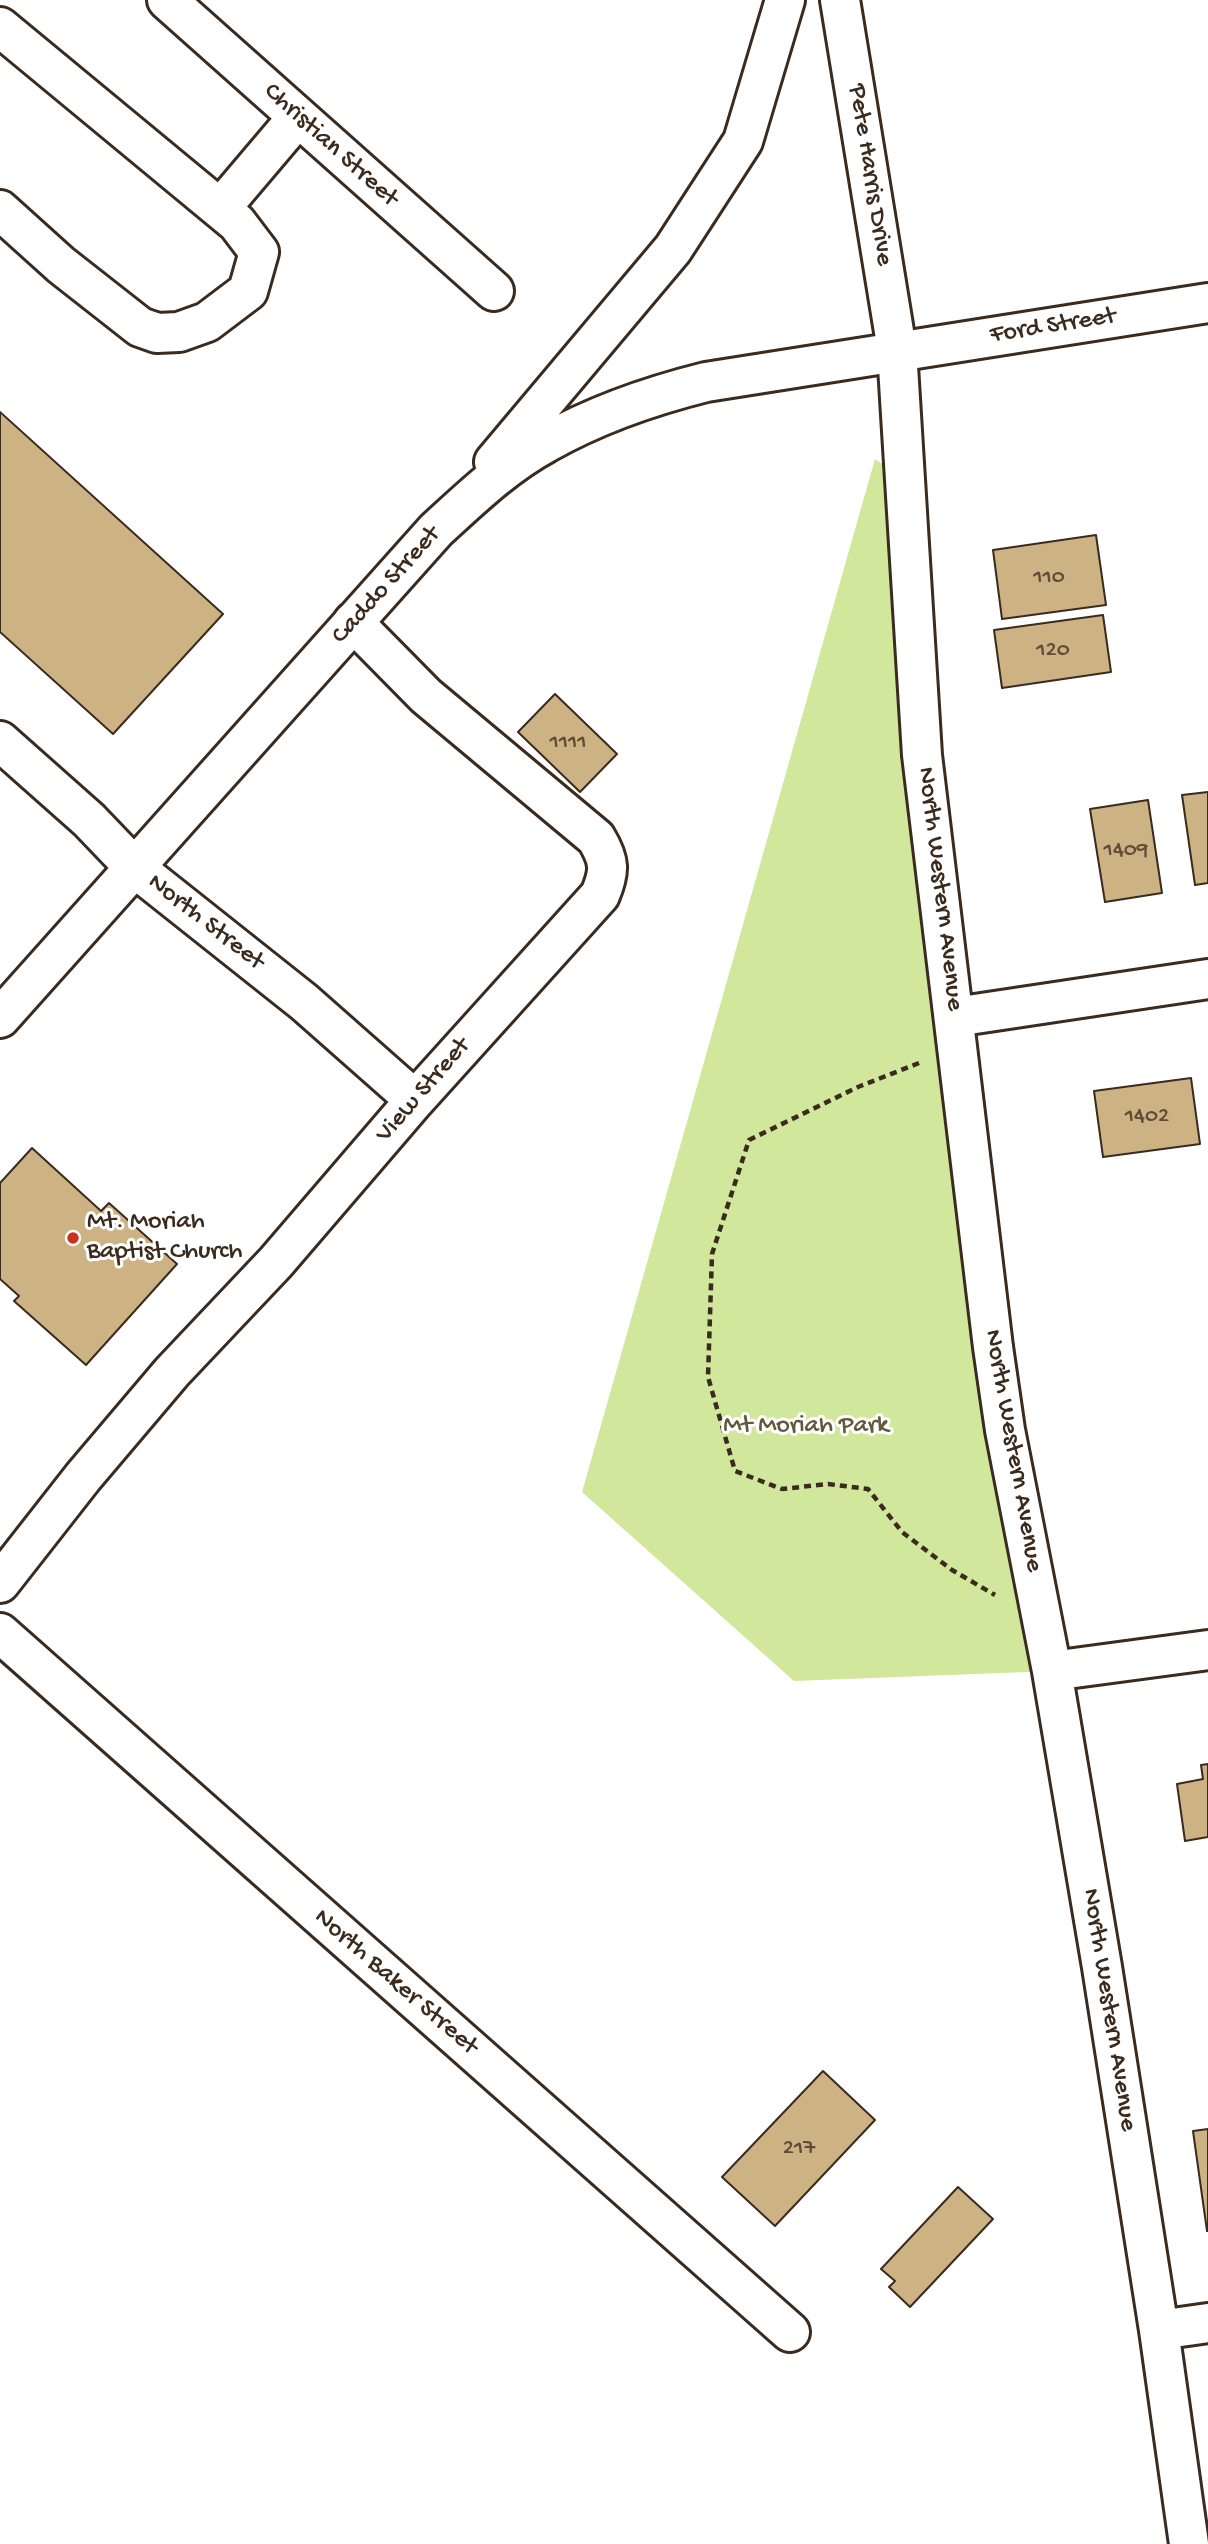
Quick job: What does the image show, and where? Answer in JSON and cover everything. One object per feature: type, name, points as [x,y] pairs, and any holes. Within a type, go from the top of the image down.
[{"type":"street","name":"Christian Street","points":[[167,0],[494,291]]},
{"type":"street","points":[[436,530],[673,249],[743,141],[785,0]]},
{"type":"street","name":"Pete Harris Drive","points":[[840,0],[897,350]]},
{"type":"street","points":[[0,26],[220,209],[236,223],[259,251],[248,292],[207,322],[179,332],[157,333],[139,327],[61,265],[0,210]]},
{"type":"street","points":[[220,209],[298,117]]},
{"type":"street","name":"Ford Street","points":[[897,350],[1208,303]]},
{"type":"street","name":"Caddo Street","points":[[0,1018],[436,530],[483,488],[544,444],[617,408],[658,394],[706,382],[897,350]]},
{"type":"street","name":"North Western Avenue","points":[[897,350],[922,755],[993,1346],[1005,1430],[1052,1671],[1102,1967],[1159,2330],[1189,2544]]},
{"type":"street","name":"View Street","points":[[1,1581],[83,1477],[172,1372],[276,1262],[415,1100],[600,895],[607,878],[608,864],[596,838],[426,696],[353,622]]},
{"type":"street","name":"North Street","points":[[0,741],[89,820],[134,867],[304,1002],[415,1100]]},
{"type":"street","points":[[957,1032],[1208,979]]},
{"type":"street","name":"North Baker Street","points":[[0,1633],[790,2332]]},
{"type":"street","points":[[1052,1671],[1208,1650]]},
{"type":"street","points":[[1159,2330],[1208,2323]]},
{"type":"path","points":[[957,1032],[858,1087],[749,1140],[712,1254],[708,1377],[735,1471],[782,1489],[828,1484],[867,1489],[902,1532],[952,1570],[1042,1623]]},
{"type":"green space","name":"Mt Moriah Park","points":[[875,459],[906,479],[1052,1671],[794,1681],[582,1492]]},
{"type":"building","points":[[0,412],[223,614],[113,734],[0,632]]},
{"type":"building","points":[[1096,535],[1106,605],[1002,619],[993,550]]},
{"type":"building","points":[[1103,615],[1111,672],[1002,688],[994,630]]},
{"type":"building","points":[[555,694],[617,754],[580,792],[518,732]]},
{"type":"building","points":[[1208,792],[1208,883],[1195,885],[1182,795]]},
{"type":"building","points":[[1148,800],[1162,893],[1105,902],[1090,809]]},
{"type":"building","points":[[1191,1078],[1200,1144],[1103,1157],[1094,1091]]},
{"type":"building","name":"Mt. Moriah Baptist Church","points":[[32,1148],[101,1211],[109,1203],[177,1264],[86,1365],[14,1301],[19,1296],[0,1279],[0,1183]]},
{"type":"building","points":[[1208,1764],[1208,1837],[1185,1841],[1177,1784],[1203,1779],[1201,1765]]},
{"type":"building","points":[[823,2071],[875,2120],[775,2226],[722,2177]]},
{"type":"building","points":[[1208,2129],[1208,2231],[1207,2231],[1193,2131]]},
{"type":"building","points":[[958,2187],[993,2219],[910,2307],[889,2287],[895,2281],[881,2269]]},
{"type":"place","name":"Mt. Moriah Baptist Church","points":[[73,1238]]}]
